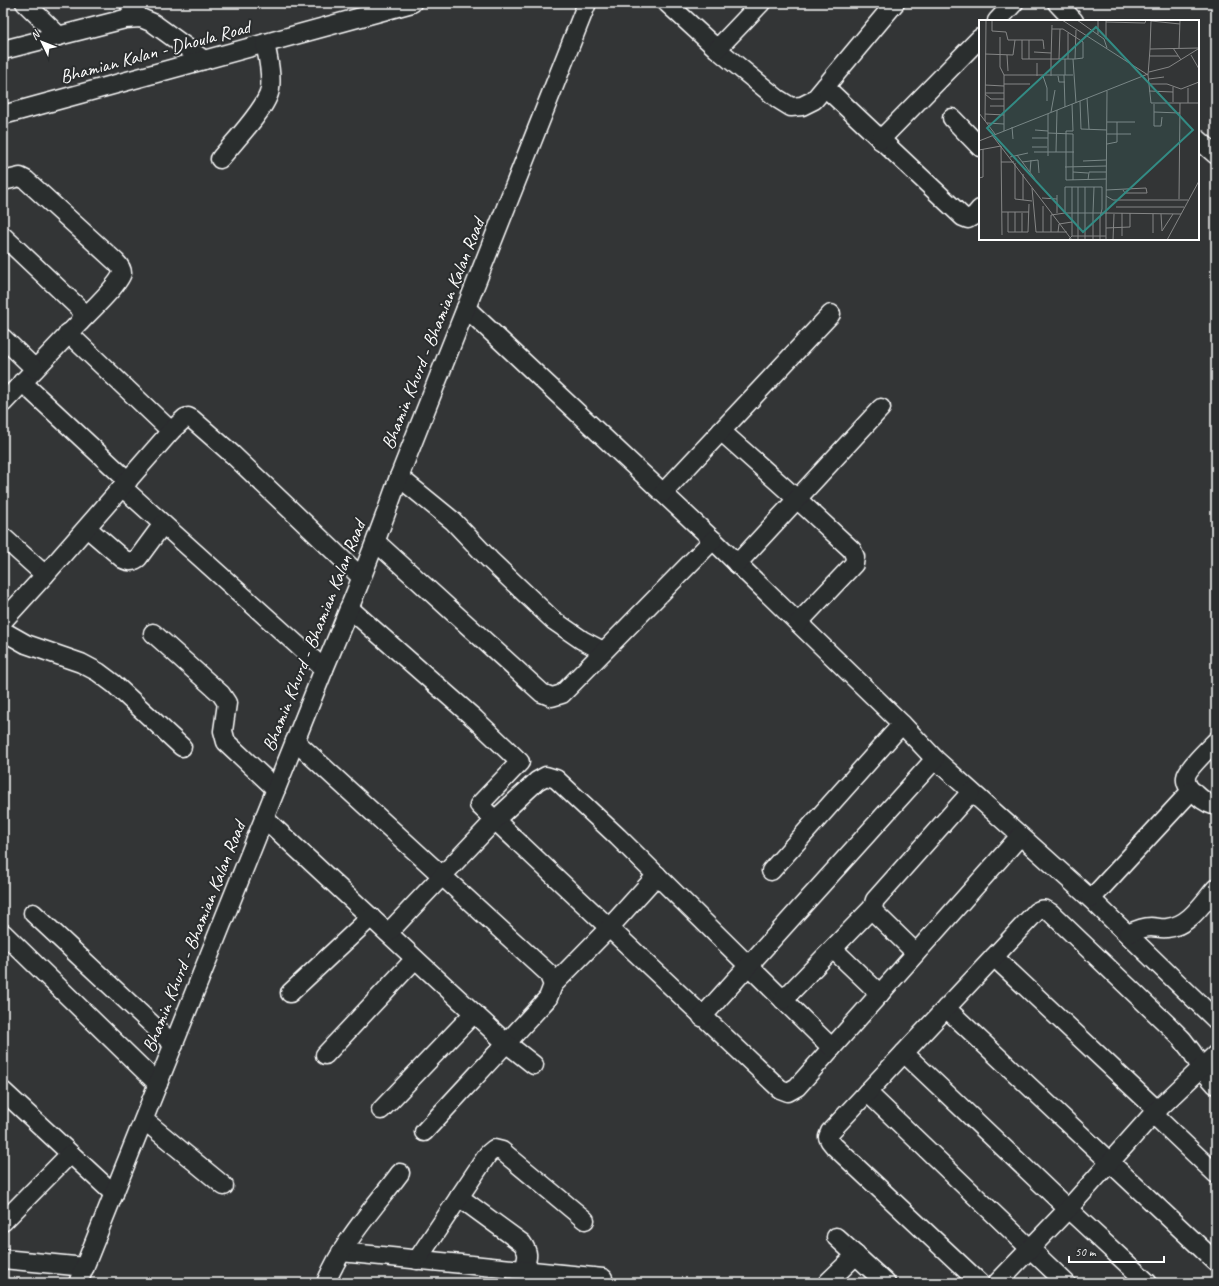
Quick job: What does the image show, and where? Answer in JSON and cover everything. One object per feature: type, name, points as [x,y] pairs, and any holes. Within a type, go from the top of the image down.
[{"type":"street","points":[[25,3],[59,36]]},
{"type":"street","points":[[129,3],[140,18]]},
{"type":"street","name":"Bhamian Kalan - Dhoula Road","points":[[3,115],[412,3]]},
{"type":"street","name":"Bhamin Khurd - Bhamian Kalan Road","points":[[82,1275],[276,788],[376,542],[399,477],[587,3]]},
{"type":"street","points":[[717,49],[761,3]]},
{"type":"street","points":[[670,4],[717,49],[778,99],[791,107],[802,106],[814,100],[895,3]]},
{"type":"street","points":[[998,20],[1014,3]]},
{"type":"street","points":[[1057,3],[1073,20]]},
{"type":"street","points":[[3,50],[125,19],[140,18],[153,23],[204,60]]},
{"type":"street","points":[[880,140],[979,39]]},
{"type":"street","points":[[220,159],[264,106],[270,90],[270,70],[266,43]]},
{"type":"street","points":[[825,88],[963,217],[968,219],[979,211]]},
{"type":"street","points":[[952,118],[979,147]]},
{"type":"street","points":[[1199,140],[1216,155]]},
{"type":"street","points":[[3,180],[20,177],[26,180],[116,262],[121,269],[122,274],[116,283],[3,403]]},
{"type":"street","points":[[3,236],[80,309],[83,313],[74,327]]},
{"type":"street","points":[[466,308],[713,540],[902,724],[935,759],[1091,899],[1216,1020]]},
{"type":"street","points":[[662,493],[831,314]]},
{"type":"street","points":[[74,327],[171,431]]},
{"type":"street","points":[[3,338],[35,369]]},
{"type":"street","points":[[22,382],[125,484],[163,524],[324,669]]},
{"type":"street","points":[[737,564],[881,408]]},
{"type":"street","points":[[3,621],[46,575],[171,431],[188,417],[232,454],[361,577]]},
{"type":"street","points":[[720,431],[797,498],[852,550],[855,557],[854,564],[798,623]]},
{"type":"street","points":[[399,477],[453,522],[490,560],[553,620],[582,640],[604,651]]},
{"type":"street","points":[[87,528],[123,559],[129,562],[138,558],[163,524]]},
{"type":"street","points":[[3,536],[46,575]]},
{"type":"street","points":[[376,542],[542,692],[552,697],[562,694],[713,540]]},
{"type":"street","points":[[349,608],[475,719],[520,762],[479,805],[702,1017],[780,1088],[788,1092],[797,1087],[1020,836]]},
{"type":"street","points":[[3,631],[26,644],[81,663],[98,672],[114,684],[182,747]]},
{"type":"street","points":[[153,633],[221,694],[227,703],[223,731],[226,742],[276,788]]},
{"type":"street","points":[[771,871],[902,724]]},
{"type":"street","points":[[295,741],[548,973],[553,985]]},
{"type":"street","points":[[1216,741],[1189,770],[1186,778],[1187,785],[1191,791],[1208,804],[1213,805],[1216,803]]},
{"type":"street","points":[[702,1017],[935,759]]},
{"type":"street","points":[[388,933],[495,820],[537,781],[546,776],[556,779],[657,875],[832,1048]]},
{"type":"street","points":[[1091,899],[1191,791]]},
{"type":"street","points":[[783,1000],[873,907],[875,900],[971,792]]},
{"type":"street","points":[[264,818],[506,1043],[534,1064]]},
{"type":"street","points":[[424,1132],[548,998],[553,985],[609,928],[657,875]]},
{"type":"street","points":[[1128,934],[1138,929],[1151,927],[1166,928],[1180,925],[1192,917],[1216,888]]},
{"type":"street","points":[[873,907],[875,913],[916,953]]},
{"type":"street","points":[[980,1283],[830,1141],[828,1137],[830,1132],[1036,912],[1041,909],[1046,910],[1057,918],[1182,1039],[1192,1052],[1201,1068],[1216,1085]]},
{"type":"street","points":[[33,913],[174,1045]]},
{"type":"street","points":[[290,993],[371,917]]},
{"type":"street","points":[[3,933],[158,1084]]},
{"type":"street","points":[[833,949],[880,994]]},
{"type":"street","points":[[994,957],[1156,1113],[1216,1174]]},
{"type":"street","points":[[324,1055],[415,959]]},
{"type":"street","points":[[946,1008],[1216,1262]]},
{"type":"street","points":[[381,1110],[474,1013]]},
{"type":"street","points":[[904,1053],[1148,1283]]},
{"type":"street","points":[[997,1283],[1068,1209],[1110,1161],[1216,1054]]},
{"type":"street","points":[[867,1092],[1066,1283]]},
{"type":"street","points":[[7,1102],[70,1154],[114,1194]]},
{"type":"street","points":[[144,1120],[224,1186]]},
{"type":"street","points":[[417,1260],[488,1154],[494,1149],[502,1151],[585,1220]]},
{"type":"street","points":[[3,1222],[70,1154]]},
{"type":"street","points":[[326,1283],[341,1252],[400,1173]]},
{"type":"street","points":[[459,1197],[522,1243],[528,1255],[524,1270]]},
{"type":"street","points":[[836,1236],[886,1283]]},
{"type":"street","points":[[341,1252],[603,1278]]},
{"type":"street","points":[[827,1283],[856,1255]]},
{"type":"street","points":[[3,1259],[82,1275]]}]
